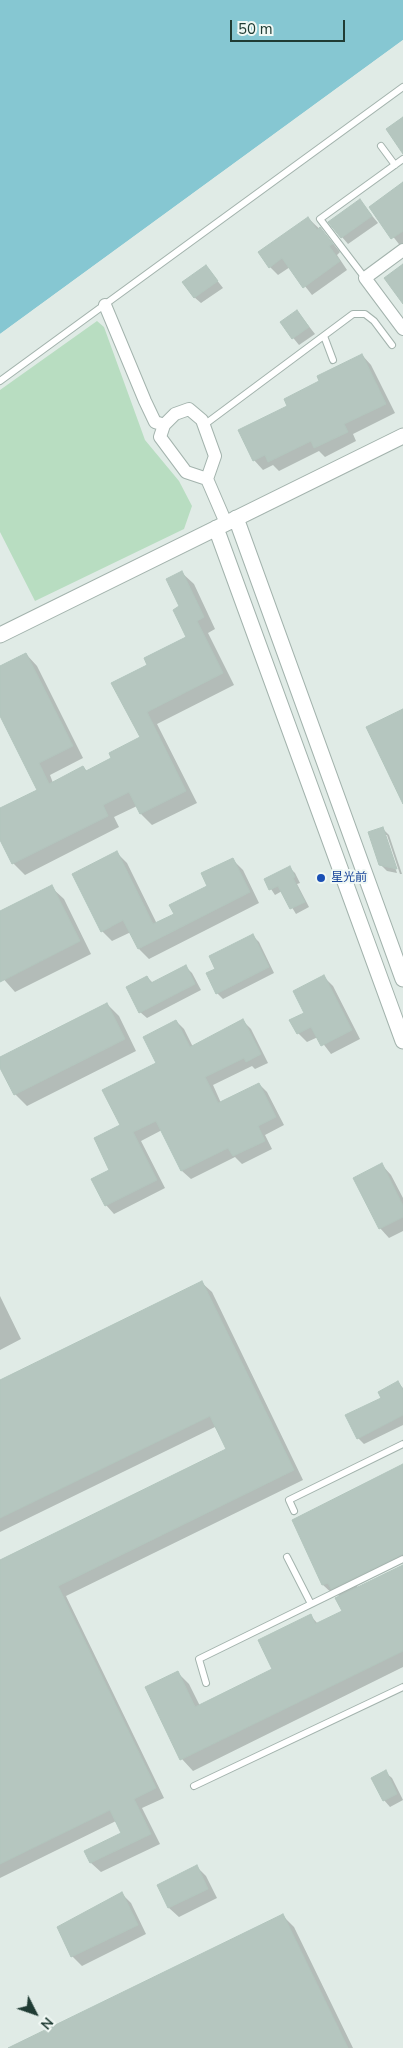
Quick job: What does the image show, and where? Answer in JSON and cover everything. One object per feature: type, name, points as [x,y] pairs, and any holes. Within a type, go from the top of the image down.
[{"type":"street","points":[[403,250],[365,278],[403,329]]},
{"type":"street","points":[[105,305],[155,422],[164,425]]},
{"type":"street","points":[[207,479],[186,472],[160,437],[164,425],[175,414],[189,409],[202,420],[215,456],[207,479],[226,523],[403,979]]},
{"type":"street","points":[[0,635],[403,436]]},
{"type":"street","points":[[226,523],[403,1041]]},
{"type":"lane","points":[[0,381],[403,87]]},
{"type":"lane","points":[[382,146],[395,164]]},
{"type":"lane","points":[[365,278],[320,219],[403,159]]},
{"type":"lane","points":[[204,425],[353,314],[365,314],[374,321],[392,345]]},
{"type":"lane","points":[[324,336],[333,360]]},
{"type":"lane","points":[[294,1511],[289,1500],[403,1444]]},
{"type":"lane","points":[[287,1557],[311,1604]]},
{"type":"lane","points":[[206,1683],[199,1659],[403,1559]]},
{"type":"lane","points":[[194,1786],[403,1687]]},
{"type":"green space","points":[[97,321],[104,327],[145,440],[179,481],[192,506],[184,529],[35,601],[0,532],[0,390]]},
{"type":"water","points":[[0,0],[403,0],[403,40],[0,334]]},
{"type":"pier","points":[[403,40],[403,43],[0,337],[0,334]]},
{"type":"building","points":[[403,117],[403,154],[386,129]]},
{"type":"building","points":[[403,182],[403,231],[391,239],[369,207]]},
{"type":"building","points":[[360,199],[372,216],[341,238],[328,222]]},
{"type":"building","points":[[308,217],[317,230],[320,227],[333,244],[329,246],[340,261],[303,288],[282,258],[269,268],[258,252]]},
{"type":"building","points":[[403,264],[403,304],[384,278]]},
{"type":"building","points":[[206,265],[218,281],[194,298],[182,282]]},
{"type":"building","points":[[297,310],[309,327],[292,339],[280,322]]},
{"type":"building","points":[[362,354],[386,404],[344,424],[348,432],[314,448],[311,441],[268,462],[265,455],[253,461],[238,430],[287,406],[284,399],[319,381],[317,376]]},
{"type":"building","points":[[182,571],[204,617],[197,621],[223,673],[147,712],[186,791],[140,814],[129,792],[103,805],[108,816],[12,864],[0,840],[0,808],[37,790],[0,716],[0,666],[26,653],[73,746],[39,763],[49,784],[83,766],[86,771],[111,758],[109,753],[140,737],[111,683],[147,665],[144,658],[186,637],[173,610],[179,606],[166,579]]},
{"type":"building","points":[[403,709],[403,804],[366,727]]},
{"type":"building","points":[[383,827],[397,869],[379,865],[368,832]]},
{"type":"building","points":[[117,851],[153,924],[174,914],[169,905],[207,886],[201,873],[233,858],[250,892],[138,949],[123,920],[101,932],[72,874]]},
{"type":"building","points":[[290,866],[295,877],[293,878],[305,902],[290,909],[278,886],[269,890],[264,879]]},
{"type":"building","points":[[52,885],[80,941],[0,982],[0,911]]},
{"type":"building","points":[[253,934],[269,967],[216,994],[206,973],[215,969],[209,956]]},
{"type":"building","points":[[186,965],[195,984],[139,1013],[126,987],[147,976],[151,983]]},
{"type":"building","points":[[324,975],[352,1030],[321,1046],[311,1027],[297,1034],[289,1020],[304,1013],[293,991]]},
{"type":"building","points":[[107,1003],[125,1039],[14,1095],[0,1068],[0,1057]]},
{"type":"building","points":[[243,1019],[261,1054],[246,1062],[244,1058],[205,1077],[218,1103],[259,1083],[276,1117],[258,1126],[265,1141],[233,1156],[228,1148],[181,1171],[156,1121],[133,1132],[157,1180],[105,1206],[91,1179],[109,1170],[94,1138],[120,1125],[102,1090],[156,1063],[143,1037],[176,1020],[190,1047]]},
{"type":"building","points":[[382,1163],[403,1206],[403,1217],[379,1229],[353,1178]]},
{"type":"building","points":[[202,1281],[294,1470],[58,1586],[156,1788],[134,1799],[151,1834],[90,1863],[84,1851],[121,1833],[110,1810],[0,1864],[0,1560],[226,1449],[210,1416],[0,1518],[0,1380]]},
{"type":"building","points":[[398,1381],[403,1390],[403,1415],[357,1439],[345,1415],[381,1398],[378,1392]]},
{"type":"building","points":[[403,1464],[403,1554],[331,1589],[328,1583],[322,1585],[292,1520]]},
{"type":"building","points":[[403,1565],[403,1651],[180,1760],[145,1687],[178,1671],[195,1707],[272,1669],[258,1640],[311,1614],[315,1624],[342,1611],[335,1598]]},
{"type":"building","points":[[386,1770],[397,1794],[383,1801],[371,1778]]},
{"type":"building","points":[[197,1865],[208,1889],[168,1908],[157,1885]]},
{"type":"building","points":[[122,1892],[138,1925],[71,1957],[57,1927]]},
{"type":"building","points":[[283,1914],[348,2048],[8,2048]]},
{"type":"place","name":"星光前","points":[[321,878]]}]
